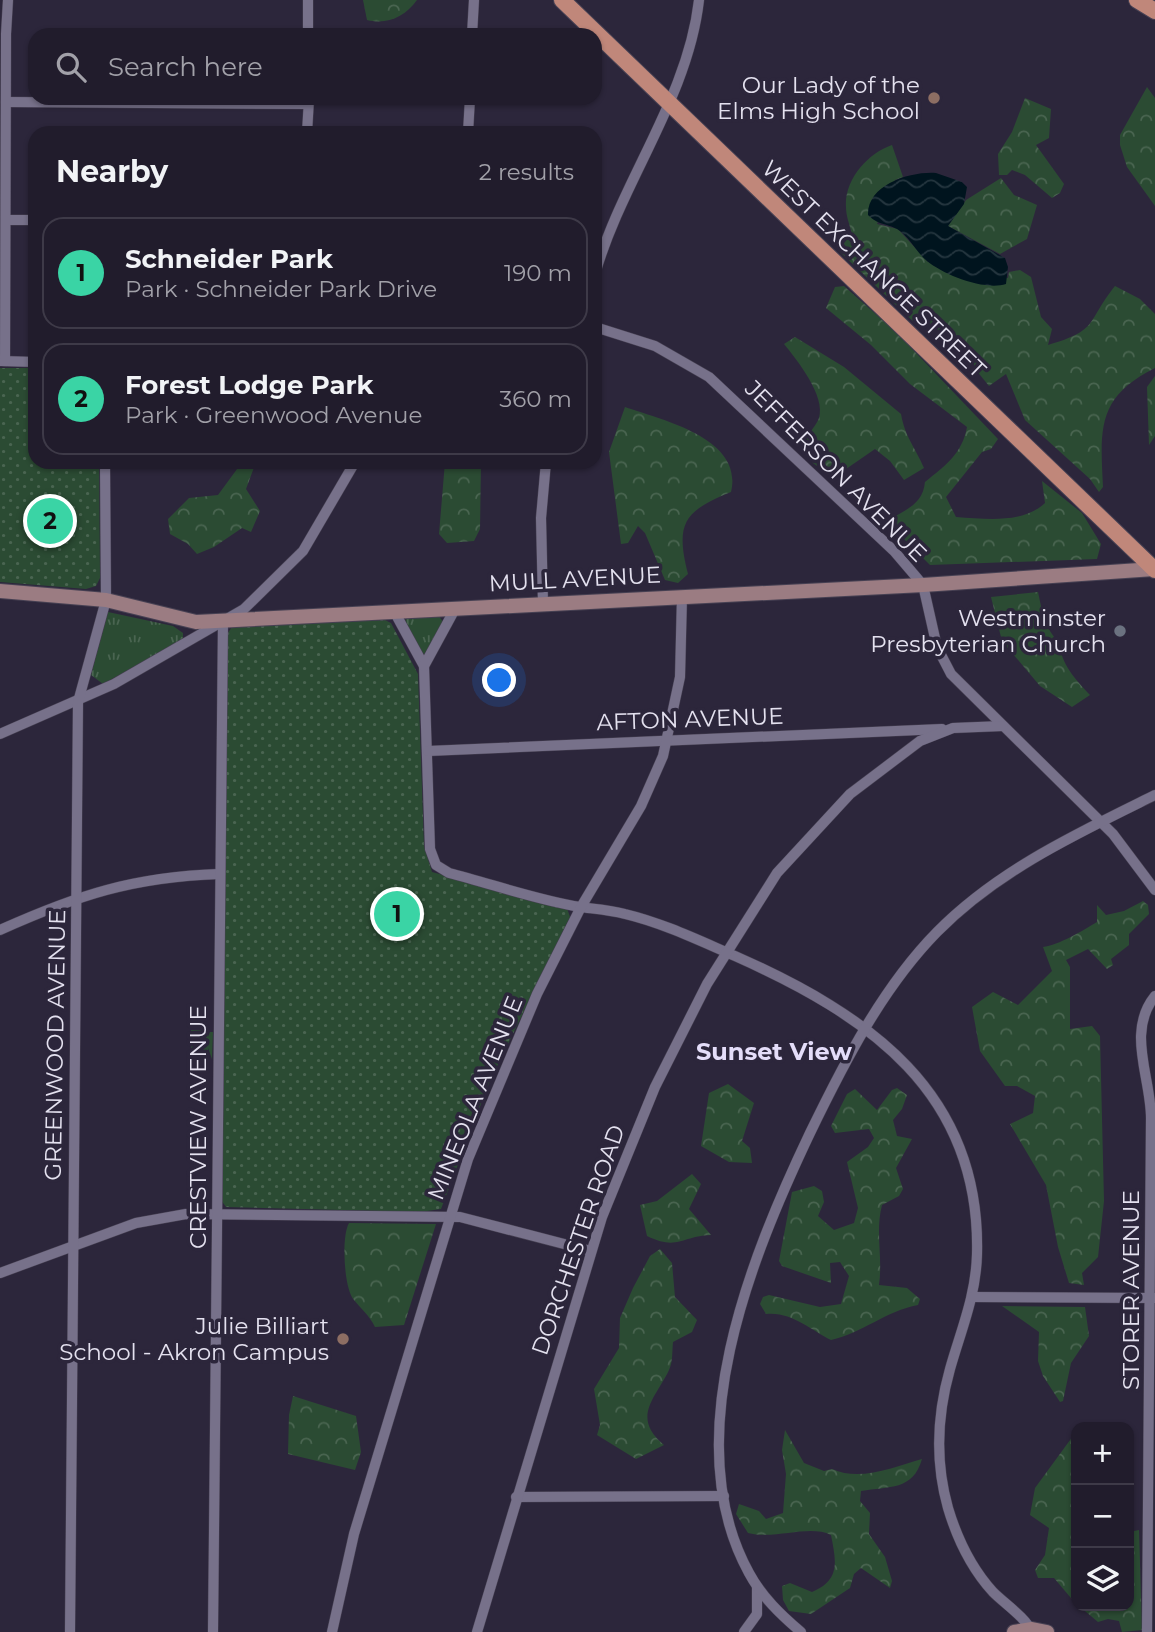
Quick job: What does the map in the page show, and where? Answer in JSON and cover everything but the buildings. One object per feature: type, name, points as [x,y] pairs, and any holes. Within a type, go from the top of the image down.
[{"type":"main road","name":"WEST EXCHANGE STREET","points":[[562,0],[591,28]]},
{"type":"main road","points":[[1137,0],[1155,11]]},
{"type":"main road","name":"WEST EXCHANGE STREET","points":[[602,39],[1155,569]]},
{"type":"street","points":[[0,1],[8,0],[2,361],[28,362]]},
{"type":"street","points":[[308,0],[308,28]]},
{"type":"street","points":[[472,28],[474,0]]},
{"type":"street","points":[[602,255],[620,205],[690,50],[699,0]]},
{"type":"street","points":[[6,102],[28,102]]},
{"type":"street","points":[[307,126],[308,105]]},
{"type":"street","points":[[468,126],[470,105]]},
{"type":"street","points":[[6,220],[28,220]]},
{"type":"street","name":"JEFFERSON AVENUE","points":[[602,329],[655,346],[709,377],[884,542],[923,585],[928,598],[931,627],[947,668],[1100,822],[1133,858],[1155,890]]},
{"type":"street","name":"GREENWOOD AVENUE","points":[[70,1632],[78,702],[106,600],[105,469]]},
{"type":"street","points":[[0,734],[78,702],[256,600],[303,551],[351,469]]},
{"type":"street","points":[[544,604],[541,518],[545,469]]},
{"type":"street","name":"MULL AVENUE","points":[[0,591],[106,600],[196,622],[923,585],[1155,569]]},
{"type":"street","name":"MINEOLA AVENUE","points":[[332,1632],[354,1534],[448,1217],[468,1159],[514,1046],[581,907],[641,806],[668,738],[680,677],[682,596]]},
{"type":"street","points":[[424,666],[455,609]]},
{"type":"street","points":[[394,611],[424,666],[430,849],[433,863],[449,873],[581,907],[626,914],[726,952],[819,998],[866,1027],[891,1047],[939,1108],[958,1146],[969,1180],[976,1224],[972,1297],[940,1411],[943,1484],[956,1532],[973,1565],[992,1590],[1037,1631]]},
{"type":"street","name":"CRESTVIEW AVENUE","points":[[213,1632],[223,621]]},
{"type":"street","name":"DORCHESTER ROAD","points":[[477,1632],[591,1251],[655,1087],[692,1011],[726,952],[777,873],[833,810],[892,760],[920,741],[953,728],[1003,726]]},
{"type":"street","name":"AFTON AVENUE","points":[[428,751],[668,738],[953,728]]},
{"type":"street","points":[[801,1632],[757,1586],[742,1558],[724,1496],[719,1420],[725,1365],[735,1325],[765,1238],[796,1162],[866,1027],[905,969],[962,909],[993,883],[1032,858],[1155,794]]},
{"type":"street","points":[[0,930],[76,898],[153,878],[219,874]]},
{"type":"street","name":"STORER AVENUE","points":[[1147,1632],[1152,1534],[1153,1177],[1151,1095],[1139,1036],[1143,1017],[1155,996]]},
{"type":"street","points":[[0,1273],[150,1220],[216,1213],[448,1217],[485,1222],[591,1251]]},
{"type":"street","points":[[972,1297],[1153,1298]]},
{"type":"street","points":[[516,1497],[724,1496]]},
{"type":"street","points":[[744,1632],[757,1614],[757,1586]]},
{"type":"street","points":[[1014,1632],[1037,1631]]},
{"type":"green space","points":[[363,0],[417,0],[407,11],[395,18],[374,21],[367,20]]},
{"type":"green space","points":[[1147,87],[1155,98],[1155,206],[1127,167],[1120,145],[1120,135]]},
{"type":"green space","points":[[1025,98],[1051,109],[1049,138],[1036,145],[1064,184],[1060,193],[1052,198],[1025,175],[1012,170],[1007,175],[999,175],[998,154],[1012,132]]},
{"type":"green space","points":[[892,145],[903,177],[895,180],[877,224],[898,229],[928,262],[1008,278],[1009,272],[1020,270],[1031,277],[1041,317],[1052,329],[1048,345],[1065,340],[1084,329],[1115,286],[1140,299],[1155,314],[1155,368],[1122,391],[1106,416],[1102,448],[1103,487],[1099,492],[1090,479],[1025,420],[1006,374],[989,386],[976,370],[968,350],[953,333],[917,325],[838,250],[852,234],[847,217],[846,197],[853,178],[874,154]]},
{"type":"green space","points":[[1001,178],[1014,195],[1037,205],[1027,239],[1000,254],[948,226],[966,200]]},
{"type":"green space","points":[[844,286],[896,332],[998,439],[991,449],[982,452],[946,497],[956,517],[1004,519],[1036,510],[1045,503],[1042,481],[1082,513],[1101,544],[1097,559],[930,565],[900,535],[890,519],[918,500],[925,482],[957,452],[967,427],[910,384],[871,345],[826,308],[835,287]]},
{"type":"green space","points":[[795,337],[844,367],[901,414],[908,436],[924,468],[904,480],[890,461],[875,449],[833,478],[813,463],[803,442],[818,421],[820,409],[809,379],[784,344]]},
{"type":"green space","points":[[0,368],[28,368],[28,469],[99,469],[100,578],[96,586],[86,589],[0,582]]},
{"type":"green space","points":[[1155,376],[1155,436],[1149,445],[1147,387]]},
{"type":"green space","points":[[625,407],[697,434],[725,458],[732,473],[731,492],[703,506],[687,521],[683,542],[688,574],[678,583],[665,580],[645,533],[638,526],[628,543],[621,544],[609,452]]},
{"type":"green space","points":[[237,469],[253,469],[246,489],[260,511],[251,532],[242,528],[214,547],[197,554],[188,544],[170,534],[168,519],[189,498],[218,495]]},
{"type":"green space","points":[[444,469],[481,469],[480,529],[474,541],[447,543],[439,534]]},
{"type":"green space","points":[[1038,592],[1045,619],[1059,642],[1066,664],[1090,695],[1072,707],[1040,686],[1002,641],[991,597]]},
{"type":"green space","points":[[108,612],[173,626],[183,633],[183,639],[103,684],[91,675]]},
{"type":"green space","points":[[439,616],[443,622],[425,656],[404,624],[406,619]]},
{"type":"green space","points":[[385,620],[391,623],[418,674],[424,846],[432,872],[567,908],[570,917],[489,1083],[441,1209],[420,1212],[226,1207],[221,1200],[227,634],[232,627],[239,626]]},
{"type":"green space","points":[[1143,901],[1148,905],[1149,914],[1129,934],[1129,945],[1111,959],[1113,965],[1107,969],[1088,949],[1066,960],[1070,967],[1070,1029],[1092,1026],[1100,1036],[1104,1201],[1098,1257],[1082,1273],[1084,1285],[1069,1283],[1058,1247],[1046,1185],[1010,1124],[1033,1113],[1035,1096],[1017,1086],[1005,1086],[980,1051],[972,1007],[993,992],[1018,1005],[1052,971],[1043,947],[1063,941],[1097,922],[1097,905],[1106,915],[1124,911]]},
{"type":"green space","points":[[191,1030],[208,1031],[208,1037],[210,1032],[213,1032],[212,1059],[208,1048],[208,1057],[191,1061]]},
{"type":"green space","points":[[728,1084],[754,1103],[742,1141],[750,1148],[752,1163],[729,1162],[701,1146],[709,1093]]},
{"type":"green space","points":[[897,1088],[907,1095],[902,1109],[893,1120],[897,1136],[912,1139],[896,1168],[903,1189],[899,1196],[882,1205],[879,1225],[879,1285],[907,1288],[920,1299],[918,1305],[831,1340],[792,1318],[766,1314],[760,1304],[763,1297],[769,1295],[820,1307],[841,1304],[849,1276],[840,1262],[830,1263],[831,1283],[782,1266],[779,1261],[792,1192],[814,1186],[822,1191],[824,1202],[818,1216],[834,1230],[854,1223],[858,1208],[847,1162],[868,1147],[874,1138],[869,1129],[835,1133],[831,1126],[847,1094],[855,1089],[877,1110],[892,1090]]},
{"type":"green space","points":[[692,1174],[701,1184],[689,1209],[711,1235],[673,1243],[647,1236],[640,1205],[657,1201]]},
{"type":"green space","points":[[349,1223],[436,1224],[404,1325],[375,1327],[354,1300],[348,1285],[344,1251]]},
{"type":"green space","points":[[660,1249],[672,1263],[675,1297],[697,1320],[692,1332],[673,1342],[670,1367],[649,1408],[649,1426],[664,1445],[636,1459],[597,1435],[600,1425],[594,1389],[619,1348],[620,1318],[633,1288],[650,1256]]},
{"type":"green space","points":[[1002,1306],[1085,1307],[1089,1336],[1071,1363],[1063,1401],[1060,1402],[1043,1376],[1038,1361],[1039,1332]]},
{"type":"green space","points":[[293,1396],[356,1416],[361,1452],[355,1470],[288,1454],[289,1415]]},
{"type":"green space","points":[[785,1430],[804,1463],[824,1471],[832,1469],[843,1473],[865,1474],[922,1459],[913,1477],[906,1482],[861,1491],[860,1501],[870,1513],[869,1534],[885,1557],[892,1581],[890,1588],[861,1568],[854,1574],[850,1588],[811,1614],[789,1611],[783,1600],[782,1586],[790,1583],[812,1592],[828,1582],[832,1576],[835,1561],[831,1535],[813,1531],[770,1535],[748,1533],[736,1514],[739,1504],[759,1511],[766,1519],[783,1513],[786,1474],[782,1450]]},
{"type":"green space","points":[[1071,1439],[1071,1598],[1054,1578],[1038,1578],[1035,1570],[1045,1555],[1049,1528],[1030,1515],[1035,1488]]},
{"type":"green space","points":[[1139,1530],[1142,1630],[1122,1632],[1119,1621],[1108,1619],[1098,1622],[1085,1611],[1134,1611],[1134,1531]]},
{"type":"water","points":[[936,173],[962,182],[967,187],[964,204],[948,226],[1005,258],[1008,267],[1006,284],[997,286],[976,283],[934,266],[901,232],[875,221],[868,215],[875,195],[883,188],[904,177]]},
{"type":"place","name":"Our Lady of the Elms High School","points":[[934,98]]},
{"type":"place","name":"Forest Lodge Park","points":[[50,521]]},
{"type":"place","name":"Westminster Presbyterian Church","points":[[1120,631]]},
{"type":"place","name":"Schneider Park","points":[[397,914]]},
{"type":"place","name":"Julie Billiart School - Akron Campus","points":[[343,1339]]},
{"type":"district","name":"Sunset View","points":[[774,1051]]}]
